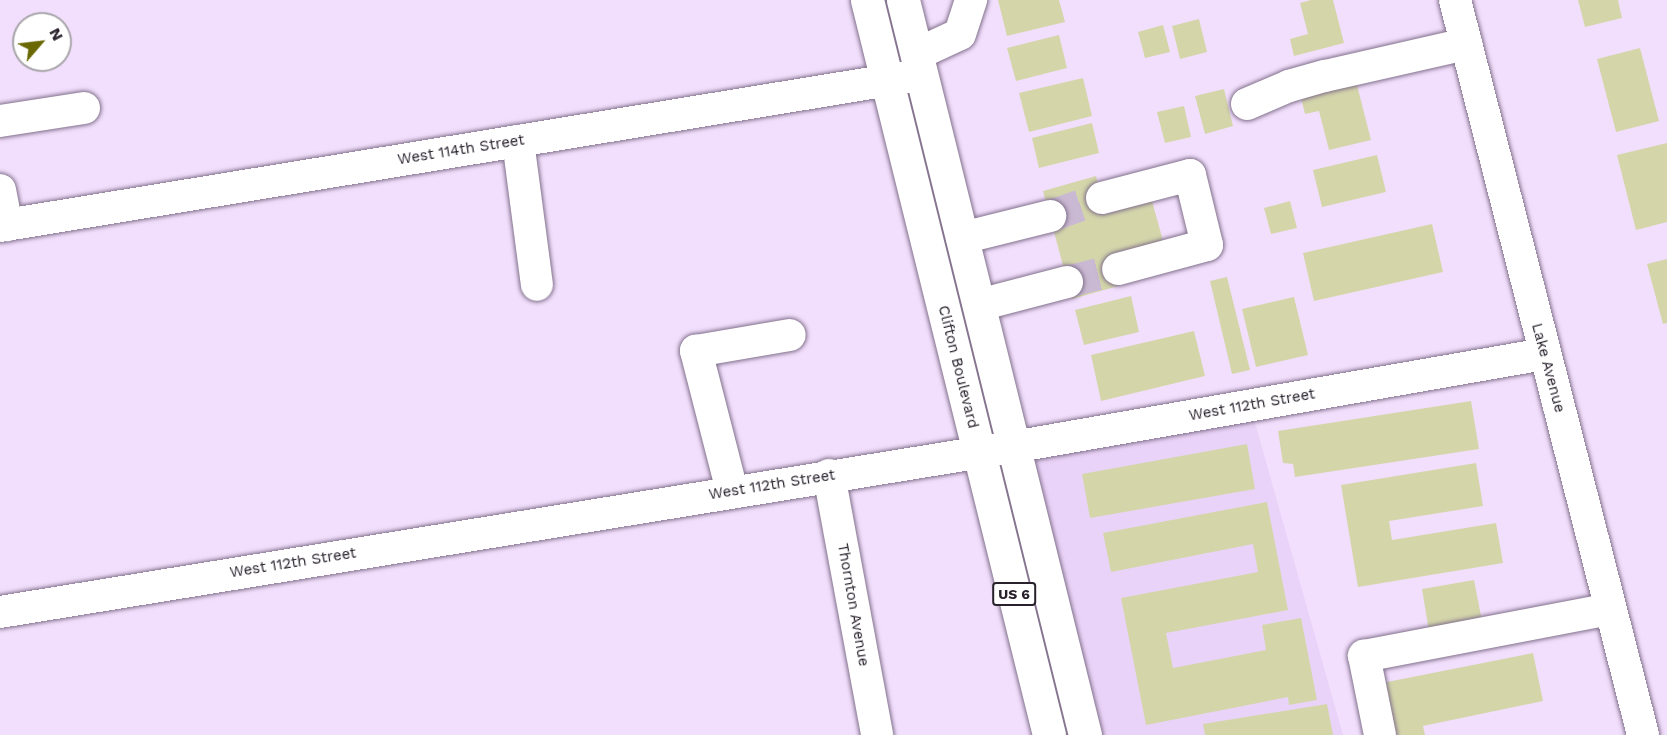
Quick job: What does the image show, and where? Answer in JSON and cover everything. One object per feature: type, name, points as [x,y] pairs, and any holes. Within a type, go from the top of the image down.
[{"type":"main road","name":"Clifton Boulevard","points":[[867,0],[1050,735]]},
{"type":"main road","name":"US 6","points":[[903,0],[1085,735]]},
{"type":"street","name":"West 114th Street","points":[[4,225],[888,80],[919,64],[960,34],[971,0]]},
{"type":"street","name":"Lake Avenue","points":[[1455,0],[1643,735]]},
{"type":"street","points":[[1247,104],[1298,83],[1466,45]]},
{"type":"street","points":[[0,121],[84,108]]},
{"type":"street","points":[[518,141],[537,285]]},
{"type":"street","points":[[1102,198],[1190,175],[1207,245],[1118,269]]},
{"type":"street","points":[[0,190],[4,225]]},
{"type":"street","points":[[962,238],[1050,216]]},
{"type":"street","points":[[979,305],[1067,282]]},
{"type":"street","points":[[732,491],[696,351],[790,335]]},
{"type":"street","name":"West 112th Street","points":[[0,612],[829,475],[1013,447],[1544,354]]},
{"type":"street","name":"Thornton Avenue","points":[[829,475],[877,735]]},
{"type":"street","points":[[1380,735],[1364,657],[1610,609]]},
{"type":"shaded area","points":[[1250,405],[1343,735],[1085,735],[1013,447]]},
{"type":"building","points":[[998,0],[1059,0],[1065,22],[1007,36]]},
{"type":"building","points":[[1311,0],[1333,0],[1344,43],[1294,56],[1290,39],[1308,34],[1300,3]]},
{"type":"building","points":[[1578,0],[1618,0],[1622,18],[1585,27]]},
{"type":"building","points":[[1199,19],[1207,52],[1180,59],[1172,26]]},
{"type":"building","points":[[1163,25],[1170,52],[1145,58],[1138,32]]},
{"type":"building","points":[[1059,35],[1067,68],[1016,81],[1007,48]]},
{"type":"building","points":[[1640,48],[1659,121],[1616,132],[1597,59]]},
{"type":"building","points":[[1083,78],[1092,116],[1029,132],[1019,93]]},
{"type":"building","points":[[1356,81],[1371,140],[1329,150],[1319,111],[1305,114],[1300,94]]},
{"type":"building","points":[[1224,89],[1233,126],[1205,134],[1195,96]]},
{"type":"building","points":[[1184,106],[1191,137],[1165,143],[1157,112]]},
{"type":"building","points":[[1092,123],[1099,153],[1039,168],[1032,138]]},
{"type":"building","points":[[1667,143],[1667,222],[1636,230],[1617,155]]},
{"type":"building","points":[[1377,155],[1386,192],[1322,207],[1313,170]]},
{"type":"building","points":[[1096,176],[1106,214],[1152,201],[1165,248],[1116,261],[1122,285],[1072,299],[1043,191]]},
{"type":"building","points":[[1290,201],[1297,228],[1271,234],[1264,208]]},
{"type":"building","points":[[1432,224],[1443,272],[1314,301],[1303,253]]},
{"type":"building","points":[[1667,259],[1667,323],[1663,324],[1647,264]]},
{"type":"building","points":[[1227,277],[1250,370],[1232,374],[1210,281]]},
{"type":"building","points":[[1131,296],[1139,332],[1084,345],[1075,310]]},
{"type":"building","points":[[1294,297],[1308,355],[1256,367],[1242,309]]},
{"type":"building","points":[[1194,331],[1205,376],[1101,401],[1091,355]]},
{"type":"building","points":[[1471,401],[1479,449],[1295,477],[1293,464],[1283,463],[1278,431]]},
{"type":"building","points":[[1247,444],[1255,489],[1090,518],[1082,474]]},
{"type":"building","points":[[1476,463],[1483,506],[1389,521],[1392,540],[1496,523],[1503,563],[1358,587],[1341,485]]},
{"type":"building","points":[[1267,502],[1288,610],[1166,633],[1173,668],[1266,650],[1262,625],[1301,618],[1317,700],[1289,705],[1288,697],[1146,725],[1121,598],[1258,572],[1253,544],[1111,572],[1103,533]]},
{"type":"building","points":[[1474,580],[1482,621],[1429,631],[1422,589]]},
{"type":"building","points":[[1533,653],[1543,701],[1423,726],[1425,735],[1392,735],[1382,683]]},
{"type":"building","points":[[1327,704],[1333,735],[1205,735],[1203,724]]},
{"type":"tunnel","points":[[1050,216],[1102,198]]},
{"type":"tunnel","points":[[1067,282],[1118,269]]}]
